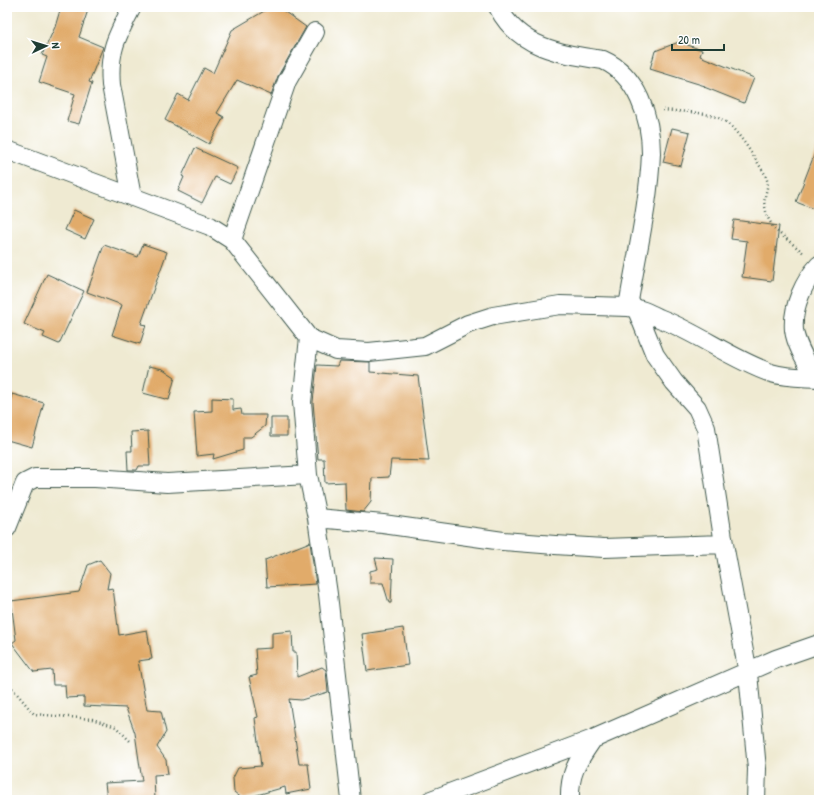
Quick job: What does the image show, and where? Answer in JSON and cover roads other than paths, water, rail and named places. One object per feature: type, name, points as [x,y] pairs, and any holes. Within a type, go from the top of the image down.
[{"type":"street","points":[[132,7],[114,43],[110,72],[111,85],[132,197]]},
{"type":"street","points":[[498,7],[505,21],[519,34],[543,48],[603,60],[612,64],[630,83],[644,108],[651,152],[632,308],[655,355],[674,382],[697,408],[704,422],[724,544],[748,673],[757,769],[756,800]]},
{"type":"street","points":[[232,240],[287,81],[315,32]]},
{"type":"street","points":[[7,150],[210,226],[232,240],[309,338],[336,350],[369,352],[425,346],[468,324],[493,316],[560,305],[632,308],[674,323],[718,349],[771,373],[793,378],[817,378],[797,342],[794,330],[797,304],[815,269]]},
{"type":"street","points":[[309,338],[302,402],[308,475],[317,518],[351,800]]},
{"type":"street","points":[[7,528],[25,483],[35,478],[95,478],[167,483],[308,475]]},
{"type":"street","points":[[317,518],[382,524],[503,542],[604,548],[724,544]]},
{"type":"street","points":[[432,800],[593,739],[748,673],[776,659],[819,644]]},
{"type":"street","points":[[570,800],[569,784],[574,767],[593,739]]}]
